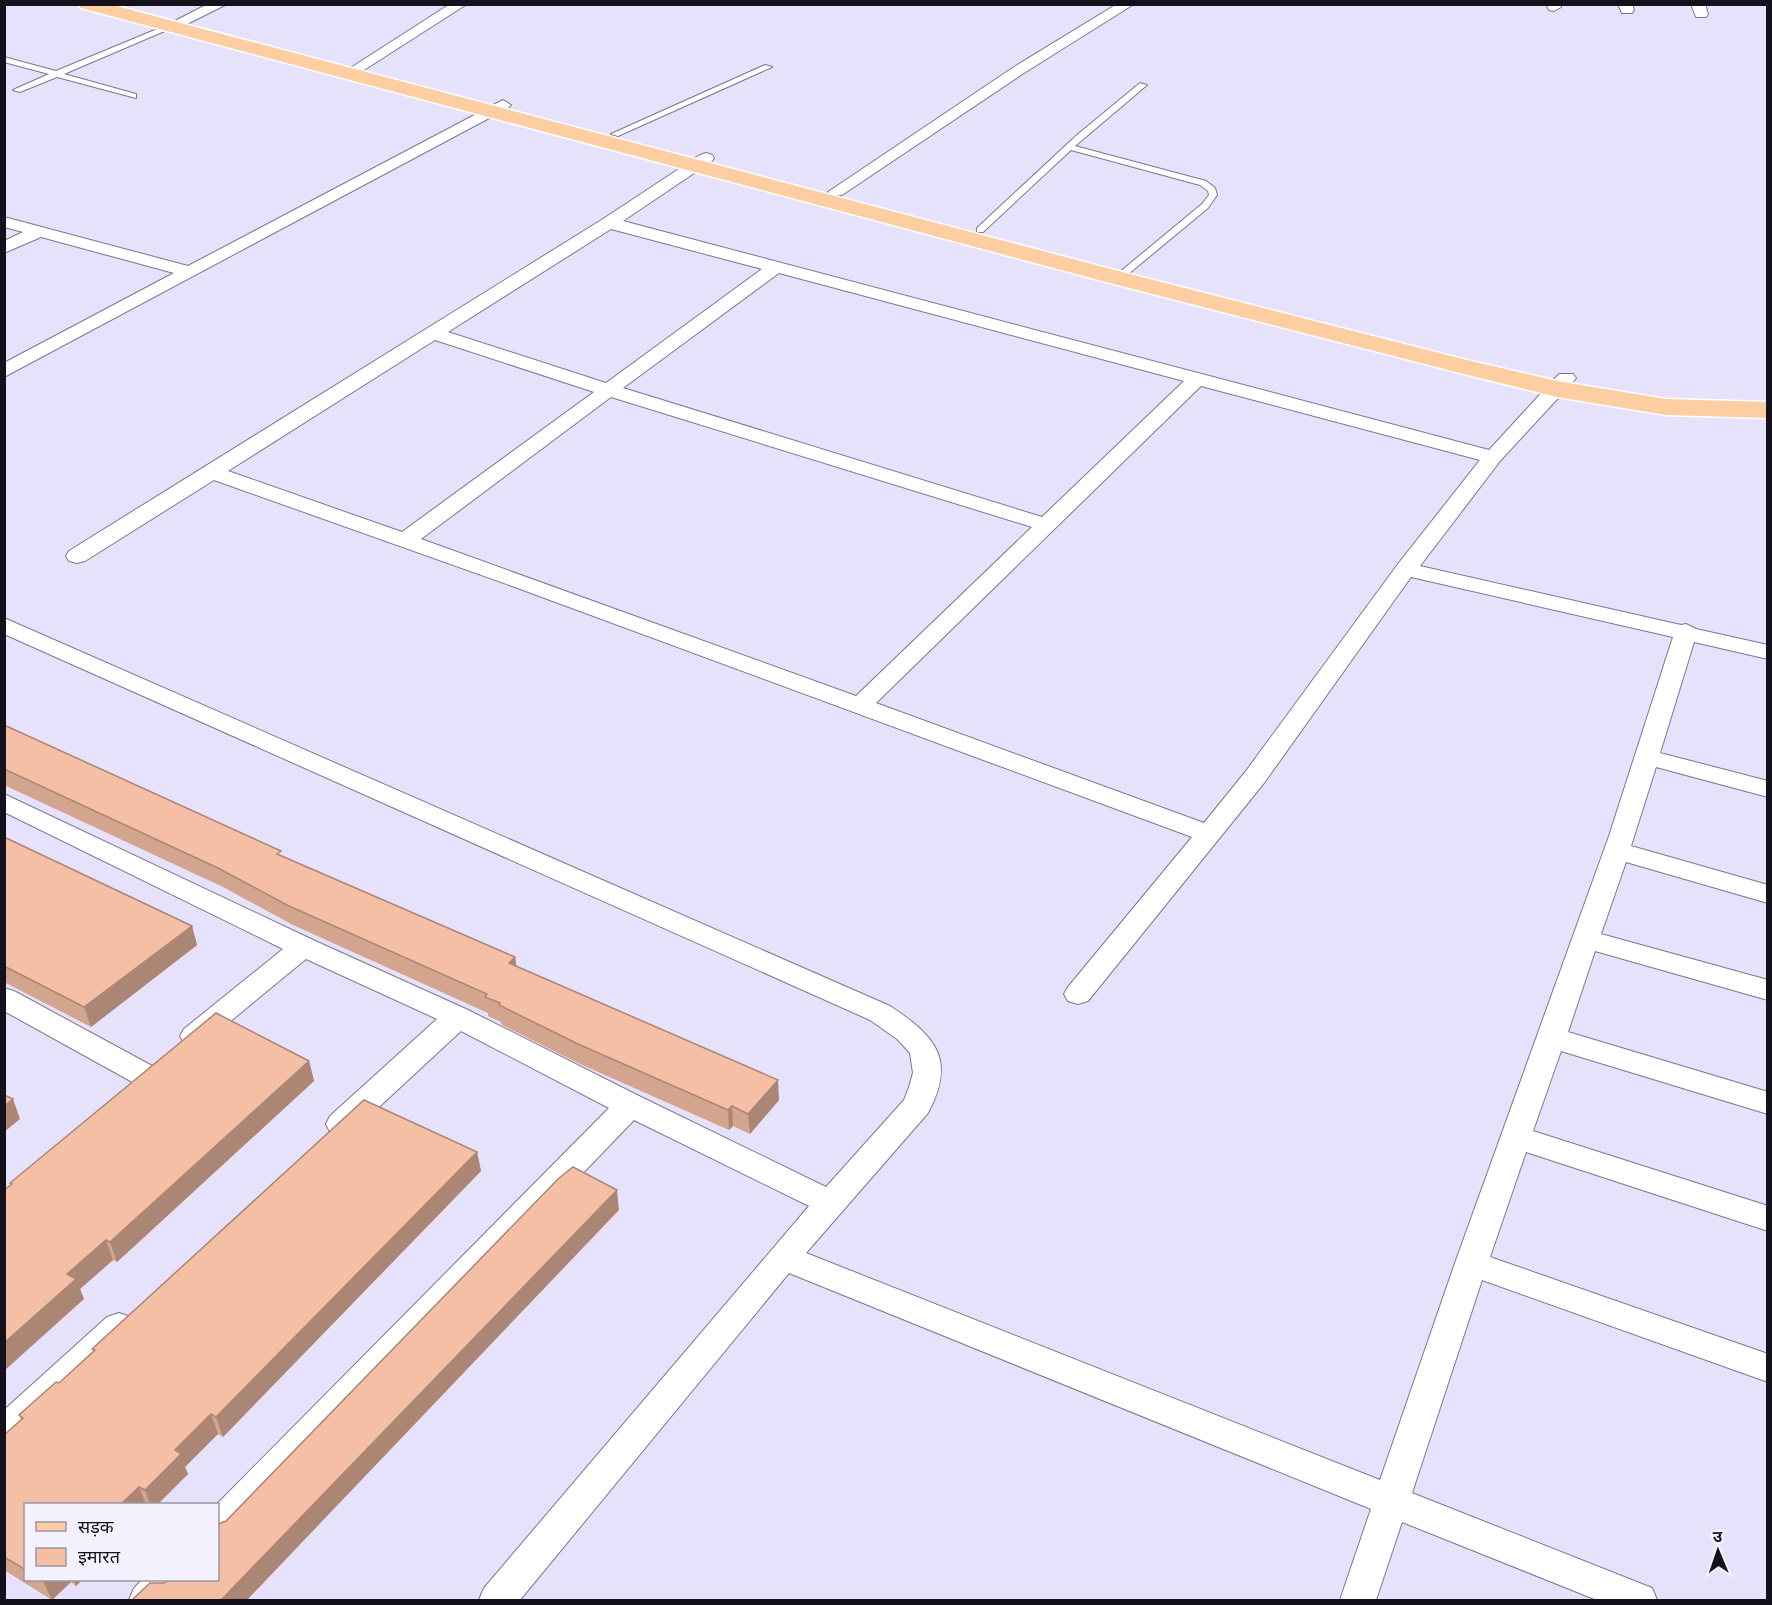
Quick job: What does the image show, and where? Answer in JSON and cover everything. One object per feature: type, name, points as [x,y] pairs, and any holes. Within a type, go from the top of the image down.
[{"type":"main road","points":[[107,6],[1124,274],[1422,357],[1561,383],[1666,407],[1767,410]]},
{"type":"main road","points":[[178,24],[359,67],[497,108],[615,134],[700,162],[836,192],[980,230],[1124,274]]},
{"type":"main road","points":[[1561,383],[1665,395],[1767,397]]},
{"type":"street","points":[[178,24],[220,4]]},
{"type":"street","points":[[359,67],[460,4]]},
{"type":"street","points":[[836,192],[1019,70],[1127,4]]},
{"type":"street","points":[[4,371],[497,108]]},
{"type":"street","points":[[77,556],[609,223],[700,162]]},
{"type":"street","points":[[4,222],[190,272]]},
{"type":"street","points":[[609,223],[1493,457]]},
{"type":"street","points":[[4,248],[40,231]]},
{"type":"street","points":[[405,540],[776,267]]},
{"type":"street","points":[[433,333],[1046,525]]},
{"type":"street","points":[[860,706],[1198,378]]},
{"type":"street","points":[[1078,994],[1255,777],[1406,569],[1493,457],[1561,383]]},
{"type":"street","points":[[212,472],[405,540],[1209,834]]},
{"type":"street","points":[[1406,569],[1686,631],[1767,652]]},
{"type":"street","points":[[4,625],[880,1013],[911,1033],[927,1054],[928,1080],[917,1105],[783,1257],[497,1600]]},
{"type":"street","points":[[1358,1600],[1471,1263],[1617,851],[1686,631]]},
{"type":"street","points":[[1647,757],[1767,789]]},
{"type":"street","points":[[4,802],[303,947],[458,1017],[630,1105],[831,1203]]},
{"type":"street","points":[[1617,851],[1767,894]]},
{"type":"street","points":[[1586,939],[1767,990]]},
{"type":"street","points":[[119,1098],[303,947]]},
{"type":"street","points":[[4,998],[161,1063]]},
{"type":"street","points":[[318,1144],[458,1017]]},
{"type":"street","points":[[1551,1037],[1767,1103]]},
{"type":"street","points":[[219,1527],[630,1105]]},
{"type":"street","points":[[1516,1137],[1767,1219]]},
{"type":"street","points":[[783,1257],[1639,1600]]},
{"type":"street","points":[[1471,1263],[1767,1368]]},
{"type":"street","points":[[4,1432],[144,1304]]},
{"type":"street","points":[[147,1600],[166,1581]]},
{"type":"lane","points":[[17,90],[178,24]]},
{"type":"lane","points":[[4,58],[133,96]]},
{"type":"lane","points":[[615,134],[768,67]]},
{"type":"lane","points":[[980,230],[1070,147],[1143,85]]},
{"type":"lane","points":[[1070,147],[1203,183],[1212,190],[1213,195],[1205,206],[1124,274]]},
{"type":"building","points":[[4,725],[281,851],[277,854],[515,957],[509,963],[778,1080],[748,1114],[732,1106],[728,1110],[578,1044],[499,1005],[500,1003],[485,997],[487,994],[289,906],[218,868],[4,769]]},
{"type":"building","points":[[4,837],[192,926],[84,1007],[4,966]]},
{"type":"building","points":[[216,1013],[309,1061],[110,1242],[106,1240],[67,1274],[76,1279],[4,1343],[4,1190]]},
{"type":"building","points":[[4,1095],[13,1099],[4,1106]]},
{"type":"building","points":[[364,1100],[477,1152],[216,1417],[211,1414],[175,1450],[181,1454],[145,1490],[139,1487],[122,1503],[24,1503],[24,1569],[4,1557],[4,1435],[23,1418],[19,1415],[95,1350],[92,1349]]},
{"type":"building","points":[[573,1167],[617,1190],[221,1600],[132,1600],[150,1583],[219,1581],[219,1524],[226,1521],[558,1179]]}]
